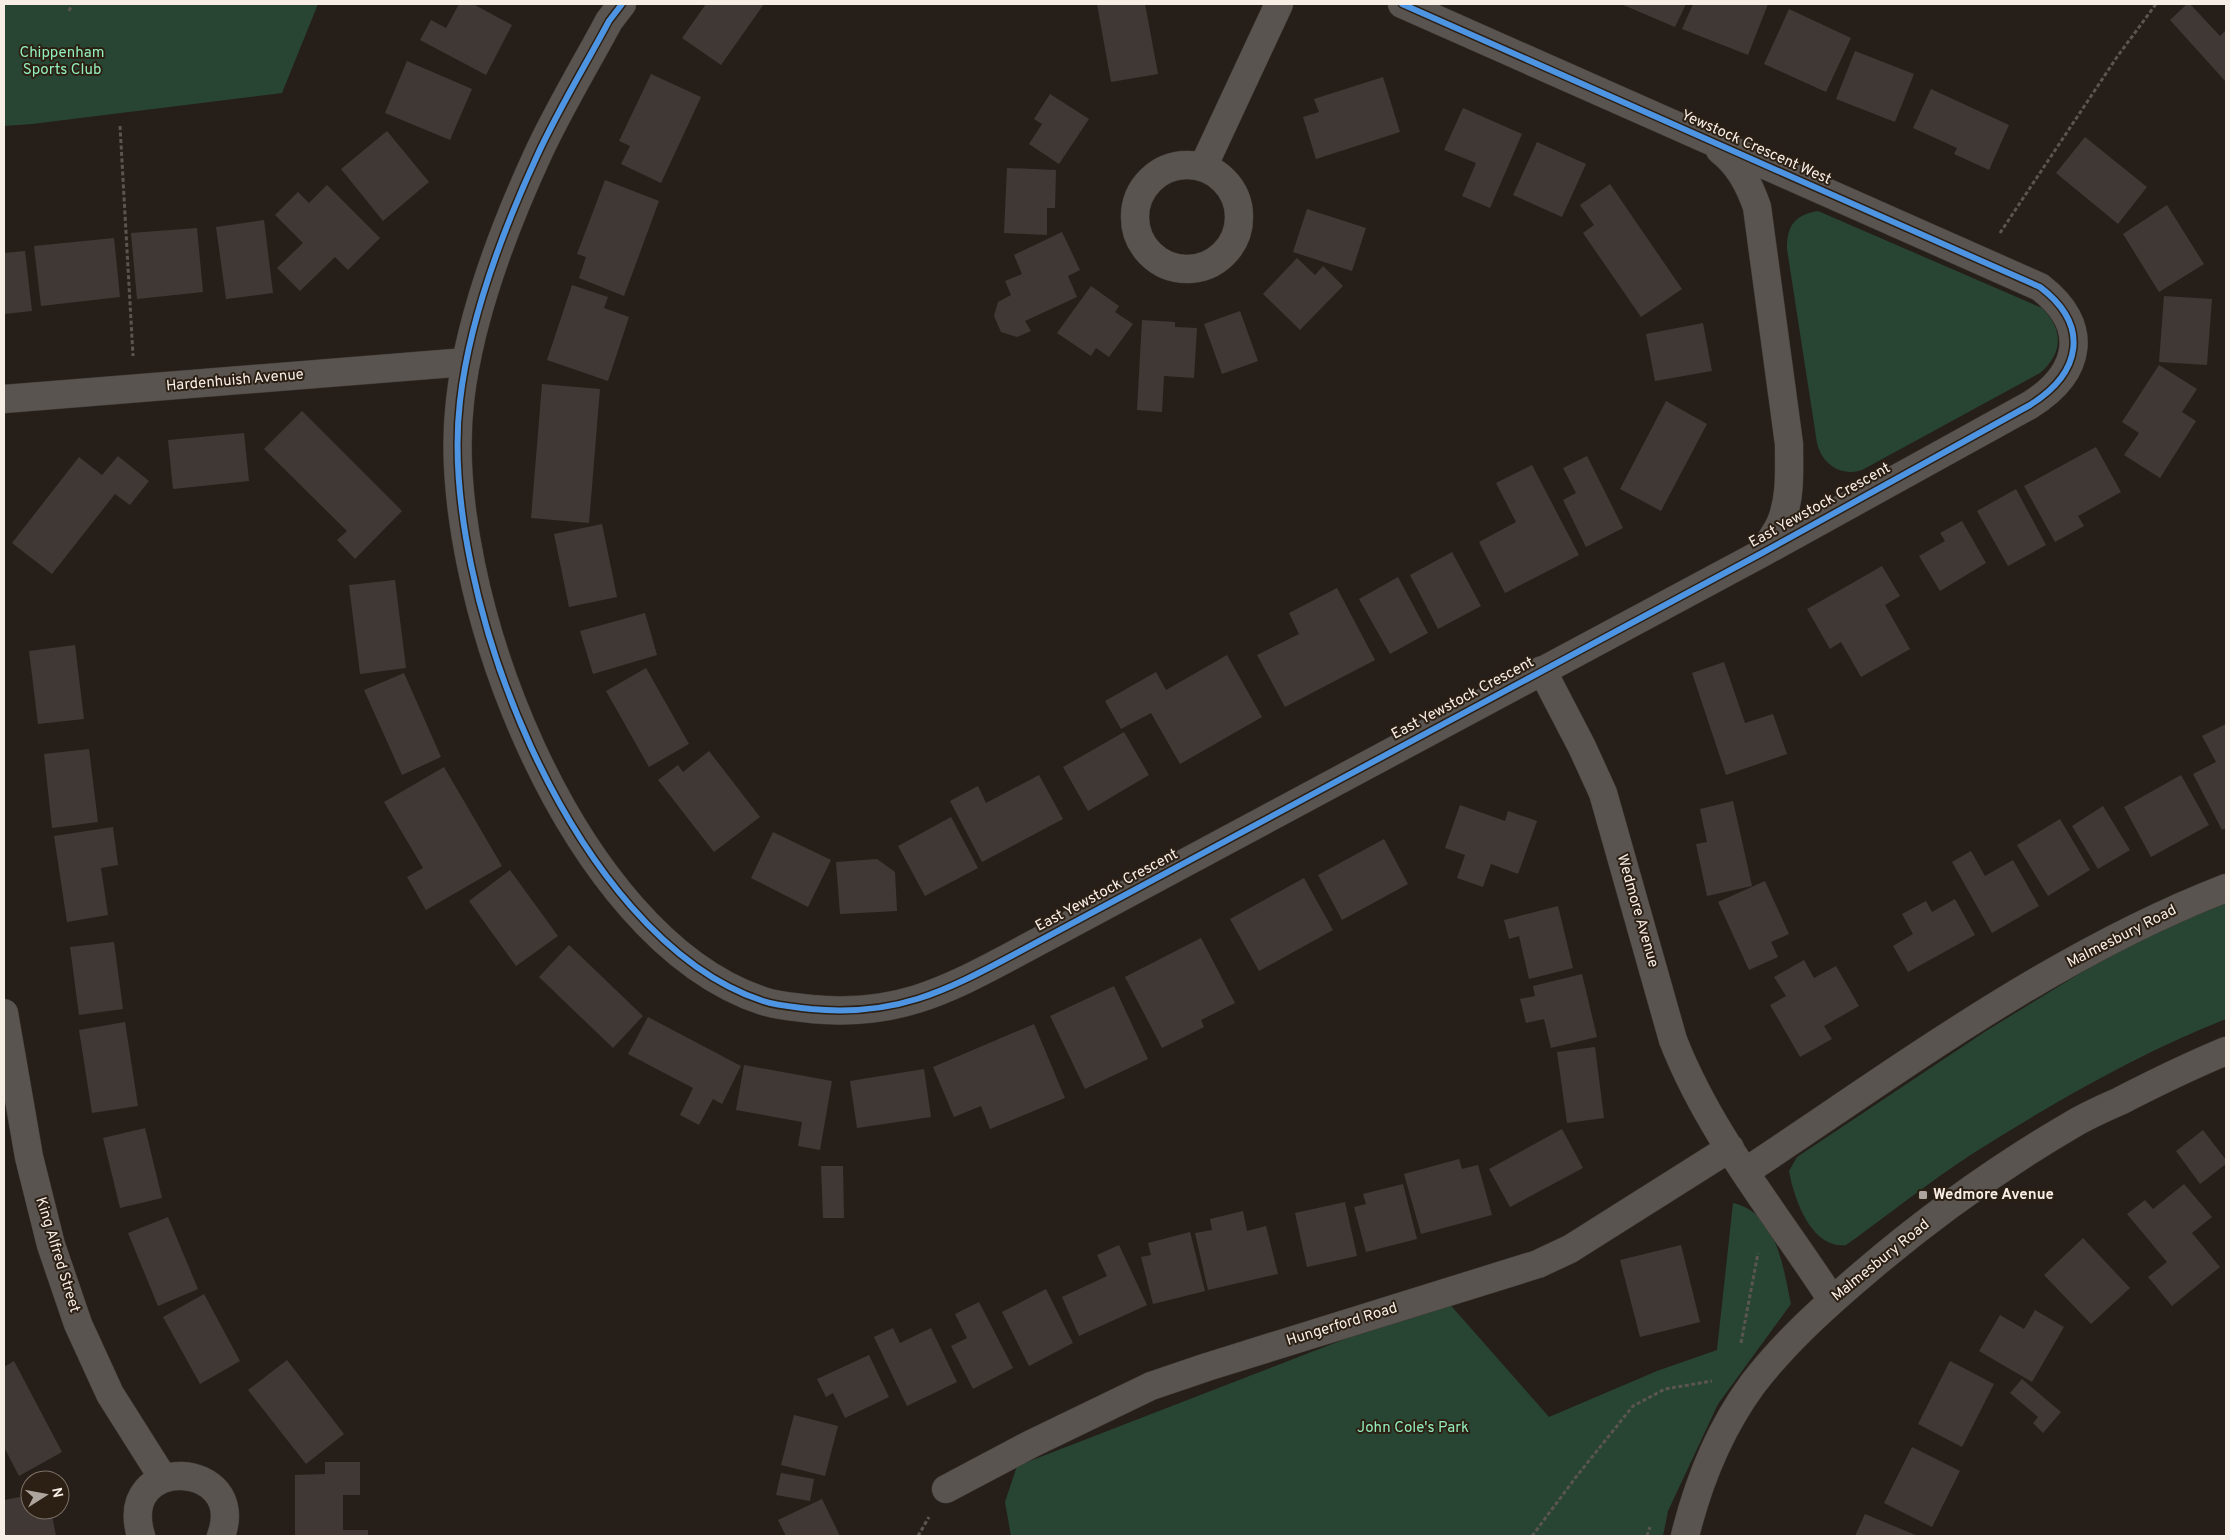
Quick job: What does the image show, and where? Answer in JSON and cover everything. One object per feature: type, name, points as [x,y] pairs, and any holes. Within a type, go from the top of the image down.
[{"type":"street","points":[[466,362],[476,319],[500,247],[538,155],[609,21],[622,4]]},
{"type":"street","points":[[1203,167],[1279,4]]},
{"type":"street","name":"Yewstock Crescent West","points":[[1402,4],[2040,287],[2054,297],[2069,323],[2073,341]]},
{"type":"street","name":"East Yewstock Crescent","points":[[1712,142],[1738,167],[1757,207],[1788,435],[1790,477],[1787,499],[1781,521],[1762,553]]},
{"type":"street","name":"East Yewstock Crescent","points":[[466,362],[459,403],[457,450],[463,520],[477,593],[495,658],[520,724],[546,780],[572,826],[602,871],[660,936],[684,958],[712,978],[739,992],[766,1002],[852,1012],[885,1008],[935,994],[1016,954],[1762,553],[2046,394],[2060,382],[2068,369],[2072,357],[2073,341]]},
{"type":"street","name":"Hardenhuish Avenue","points":[[4,399],[466,362]]},
{"type":"street","name":"Wedmore Avenue","points":[[1542,670],[1582,747],[1603,793],[1673,1040],[1682,1064],[1694,1088],[1745,1172],[1832,1300]]},
{"type":"street","name":"Malmesbury Road","points":[[1745,1172],[1986,1012],[2074,960],[2182,906],[2226,888]]},
{"type":"street","name":"King Alfred Street","points":[[4,1013],[28,1157],[51,1245],[78,1324],[110,1394],[163,1478]]},
{"type":"street","name":"Malmesbury Road","points":[[1685,1536],[1707,1468],[1724,1429],[1752,1386],[1783,1349],[1832,1300],[1889,1252],[1959,1198],[2073,1124],[2183,1069],[2226,1051]]},
{"type":"street","name":"Hungerford Road","points":[[946,1488],[1150,1386],[1538,1264],[1570,1249],[1730,1148]]},
{"type":"street","points":[[141,1536],[137,1524],[138,1510],[147,1492],[163,1478],[176,1475],[190,1476],[203,1480],[214,1489],[221,1500],[225,1514],[224,1528],[221,1536]]},
{"type":"path","points":[[69,10],[72,4]]},
{"type":"path","points":[[1982,261],[2112,65],[2156,4]]},
{"type":"path","points":[[120,126],[136,389]]},
{"type":"path","points":[[1740,1345],[1767,1204]]},
{"type":"path","points":[[1708,1390],[1717,1375]]},
{"type":"path","points":[[1532,1536],[1576,1476],[1634,1406],[1665,1389],[1712,1381]]},
{"type":"path","points":[[1647,1536],[1652,1519]]},
{"type":"green space","name":"Chippenham Sports Club","points":[[4,4],[318,4],[282,93],[4,126]]},
{"type":"green space","points":[[1818,211],[2042,308],[2049,316],[2057,333],[2057,349],[2053,358],[2040,373],[1862,470],[1847,472],[1834,467],[1823,457],[1817,443],[1787,249],[1788,234],[1794,223],[1803,215]]},
{"type":"green space","points":[[2226,902],[2226,1019],[2160,1048],[2096,1080],[2033,1116],[1924,1187],[1846,1245],[1834,1244],[1823,1239],[1806,1220],[1795,1195],[1789,1171],[1797,1157],[1986,1031],[2087,969],[2183,917]]},
{"type":"green space","name":"John Cole's Park","points":[[1733,1203],[1748,1209],[1760,1218],[1769,1230],[1781,1258],[1791,1304],[1718,1404],[1668,1511],[1663,1536],[1011,1536],[1005,1502],[1017,1466],[1446,1300],[1549,1417],[1657,1371],[1717,1350]]},
{"type":"building","points":[[459,4],[473,4],[512,25],[486,75],[420,40],[431,20],[446,28]]},
{"type":"building","points":[[706,4],[764,4],[721,65],[682,38]]},
{"type":"building","points":[[1097,4],[1145,4],[1158,74],[1111,82]]},
{"type":"building","points":[[1621,4],[1686,4],[1675,27]]},
{"type":"building","points":[[1693,4],[1768,4],[1748,55],[1682,29]]},
{"type":"building","points":[[2187,4],[2190,4],[2220,36],[2226,30],[2226,82],[2170,20]]},
{"type":"building","points":[[1789,9],[1851,38],[1826,92],[1764,64]]},
{"type":"building","points":[[1855,51],[1914,74],[1895,122],[1836,99]]},
{"type":"building","points":[[407,61],[472,89],[450,140],[385,113]]},
{"type":"building","points":[[651,74],[701,97],[661,183],[621,164],[630,146],[619,141]]},
{"type":"building","points":[[1383,77],[1400,132],[1316,159],[1303,117],[1319,112],[1314,99]]},
{"type":"building","points":[[1931,89],[2009,125],[1989,170],[1954,154],[1957,148],[1913,128]]},
{"type":"building","points":[[1050,94],[1089,119],[1059,164],[1029,144],[1042,124],[1034,119]]},
{"type":"building","points":[[1463,108],[1522,134],[1490,208],[1462,196],[1476,163],[1444,150]]},
{"type":"building","points":[[387,131],[429,182],[383,221],[341,169]]},
{"type":"building","points":[[2085,137],[2147,187],[2118,224],[2056,173]]},
{"type":"building","points":[[1537,142],[1586,164],[1562,217],[1513,195]]},
{"type":"building","points":[[1007,168],[1056,170],[1055,208],[1047,208],[1047,235],[1004,233]]},
{"type":"building","points":[[605,180],[659,201],[624,296],[579,278],[586,257],[577,254]]},
{"type":"building","points":[[1610,184],[1682,289],[1641,317],[1583,233],[1594,225],[1580,205]]},
{"type":"building","points":[[327,185],[380,238],[348,270],[335,257],[300,291],[277,268],[303,243],[275,215],[298,192],[309,203]]},
{"type":"building","points":[[2167,205],[2204,264],[2159,292],[2123,234]]},
{"type":"building","points":[[1307,209],[1366,228],[1352,271],[1293,252]]},
{"type":"building","points":[[264,220],[273,293],[226,299],[216,227]]},
{"type":"building","points":[[197,228],[203,292],[137,299],[131,233]]},
{"type":"building","points":[[1062,232],[1080,270],[1068,276],[1077,297],[1025,321],[1031,331],[1017,337],[1001,332],[994,316],[998,302],[1011,295],[1005,281],[1022,274],[1014,255]]},
{"type":"building","points":[[114,238],[120,297],[41,306],[34,246]]},
{"type":"building","points":[[25,251],[32,311],[4,314],[4,253]]},
{"type":"building","points":[[1297,258],[1315,275],[1323,266],[1343,286],[1300,330],[1263,294]]},
{"type":"building","points":[[572,285],[608,297],[604,308],[629,317],[608,381],[547,360]]},
{"type":"building","points":[[1091,286],[1119,306],[1115,312],[1133,324],[1109,357],[1096,348],[1091,356],[1057,333]]},
{"type":"building","points":[[2164,296],[2212,299],[2207,365],[2159,362]]},
{"type":"building","points":[[1240,311],[1258,361],[1222,374],[1204,324]]},
{"type":"building","points":[[1142,320],[1175,322],[1175,327],[1197,328],[1194,378],[1164,376],[1162,412],[1137,410]]},
{"type":"building","points":[[1703,323],[1712,371],[1655,381],[1646,334]]},
{"type":"building","points":[[2159,365],[2197,389],[2182,412],[2196,421],[2160,478],[2124,455],[2139,433],[2122,422]]},
{"type":"building","points":[[542,384],[600,389],[589,523],[531,518]]},
{"type":"building","points":[[1666,401],[1707,424],[1661,511],[1620,489]]},
{"type":"building","points":[[302,411],[402,511],[355,559],[337,540],[347,531],[264,449]]},
{"type":"building","points":[[244,433],[249,481],[173,489],[168,440]]},
{"type":"building","points":[[2096,447],[2121,492],[2078,516],[2084,526],[2055,542],[2024,486]]},
{"type":"building","points":[[118,456],[149,481],[130,505],[115,494],[52,574],[12,543],[79,457],[102,475]]},
{"type":"building","points":[[1587,456],[1623,528],[1586,547],[1563,500],[1576,493],[1563,468]]},
{"type":"building","points":[[1532,465],[1579,555],[1505,593],[1479,542],[1516,522],[1496,483]]},
{"type":"building","points":[[2016,489],[2046,545],[2008,566],[1977,511]]},
{"type":"building","points":[[1962,521],[1986,563],[1940,591],[1919,556],[1945,541],[1940,533]]},
{"type":"building","points":[[602,524],[617,597],[569,607],[554,534]]},
{"type":"building","points":[[1452,552],[1481,606],[1438,629],[1410,575]]},
{"type":"building","points":[[1882,566],[1900,596],[1885,605],[1910,649],[1861,677],[1841,642],[1830,649],[1807,609]]},
{"type":"building","points":[[1398,577],[1428,633],[1390,654],[1359,599]]},
{"type":"building","points":[[395,580],[406,668],[360,674],[349,585]]},
{"type":"building","points":[[1337,588],[1375,660],[1285,707],[1257,655],[1299,634],[1289,613]]},
{"type":"building","points":[[645,613],[657,655],[593,674],[580,631]]},
{"type":"building","points":[[75,645],[84,719],[38,724],[29,651]]},
{"type":"building","points":[[1227,655],[1262,717],[1180,764],[1151,713],[1121,729],[1105,701],[1156,672],[1166,690]]},
{"type":"building","points":[[1724,662],[1745,723],[1773,714],[1787,754],[1726,775],[1692,673]]},
{"type":"building","points":[[646,668],[689,744],[649,767],[606,691]]},
{"type":"building","points":[[404,673],[441,757],[402,775],[364,690]]},
{"type":"building","points":[[2226,724],[2226,828],[2222,830],[2193,774],[2216,762],[2202,736]]},
{"type":"building","points":[[1124,732],[1149,775],[1088,811],[1063,767]]},
{"type":"building","points":[[89,749],[98,822],[52,828],[44,754]]},
{"type":"building","points":[[709,751],[760,817],[714,852],[658,780],[678,765],[683,772]]},
{"type":"building","points":[[444,767],[502,866],[426,910],[407,877],[423,868],[384,802]]},
{"type":"building","points":[[1039,775],[1063,819],[982,862],[950,801],[978,786],[986,803]]},
{"type":"building","points":[[2181,775],[2209,825],[2151,857],[2124,807]]},
{"type":"building","points":[[1733,801],[1752,886],[1707,896],[1696,844],[1707,842],[1700,809]]},
{"type":"building","points":[[1460,805],[1505,821],[1508,811],[1537,821],[1518,874],[1491,864],[1483,887],[1457,878],[1465,855],[1445,848]]},
{"type":"building","points":[[2103,806],[2130,850],[2098,869],[2072,826]]},
{"type":"building","points":[[951,817],[978,868],[925,896],[898,846]]},
{"type":"building","points":[[2060,819],[2090,870],[2048,896],[2017,845]]},
{"type":"building","points":[[113,827],[118,865],[101,868],[108,915],[67,922],[54,836]]},
{"type":"building","points":[[773,832],[831,860],[808,907],[751,878]]},
{"type":"building","points":[[1384,839],[1408,884],[1342,920],[1318,875]]},
{"type":"building","points":[[1971,851],[1985,876],[2013,860],[2039,906],[1992,933],[1952,862]]},
{"type":"building","points":[[877,859],[895,872],[897,911],[840,914],[836,862]]},
{"type":"building","points":[[510,870],[558,936],[516,966],[469,901]]},
{"type":"building","points":[[1304,878],[1333,930],[1259,971],[1230,919]]},
{"type":"building","points":[[1765,881],[1789,934],[1771,942],[1778,957],[1749,970],[1718,902]]},
{"type":"building","points":[[1955,899],[1975,935],[1908,972],[1893,946],[1913,934],[1902,914],[1926,901],[1932,912]]},
{"type":"building","points":[[1558,906],[1573,968],[1529,979],[1519,936],[1509,939],[1504,920]]},
{"type":"building","points":[[1201,938],[1235,1003],[1201,1020],[1204,1027],[1162,1048],[1125,977]]},
{"type":"building","points":[[114,942],[123,1009],[79,1015],[70,947]]},
{"type":"building","points":[[569,945],[643,1016],[613,1048],[539,977]]},
{"type":"building","points":[[1804,960],[1814,978],[1836,966],[1859,1006],[1824,1026],[1832,1039],[1800,1057],[1770,1005],[1786,996],[1774,977]]},
{"type":"building","points":[[1582,974],[1597,1037],[1551,1048],[1544,1019],[1526,1023],[1520,999],[1535,996],[1533,986]]},
{"type":"building","points":[[1114,986],[1148,1059],[1085,1089],[1050,1016]]},
{"type":"building","points":[[648,1017],[741,1066],[722,1104],[713,1099],[699,1125],[680,1115],[693,1088],[628,1054]]},
{"type":"building","points":[[125,1022],[138,1106],[92,1113],[79,1030]]},
{"type":"building","points":[[1034,1024],[1065,1098],[990,1129],[981,1106],[954,1117],[933,1067]]},
{"type":"building","points":[[1595,1047],[1604,1118],[1567,1123],[1557,1052]]},
{"type":"building","points":[[744,1065],[832,1081],[820,1150],[798,1146],[802,1122],[736,1110]]},
{"type":"building","points":[[924,1069],[931,1117],[857,1128],[850,1081]]},
{"type":"building","points":[[145,1128],[162,1198],[120,1208],[103,1138]]},
{"type":"building","points":[[1562,1129],[1583,1168],[1510,1207],[1489,1169]]},
{"type":"building","points":[[2203,1130],[2226,1160],[2226,1164],[2200,1184],[2176,1151]]},
{"type":"building","points":[[1459,1159],[1462,1169],[1478,1165],[1492,1215],[1421,1234],[1404,1174]]},
{"type":"building","points":[[821,1166],[843,1166],[844,1218],[823,1218]]},
{"type":"building","points":[[1403,1184],[1417,1239],[1366,1252],[1354,1207],[1366,1204],[1363,1194]]},
{"type":"building","points":[[2184,1184],[2212,1217],[2192,1233],[2220,1267],[2172,1306],[2148,1277],[2167,1262],[2127,1214],[2145,1200],[2153,1209]]},
{"type":"building","points":[[1345,1202],[1357,1256],[1307,1267],[1295,1213]]},
{"type":"building","points":[[1243,1211],[1247,1231],[1266,1226],[1278,1274],[1208,1290],[1195,1233],[1212,1230],[1210,1219]]},
{"type":"building","points":[[168,1217],[198,1289],[158,1306],[128,1233]]},
{"type":"building","points":[[1190,1232],[1205,1291],[1153,1304],[1141,1257],[1151,1255],[1148,1243]]},
{"type":"building","points":[[2083,1238],[2130,1288],[2091,1324],[2044,1275]]},
{"type":"building","points":[[1119,1245],[1147,1305],[1079,1336],[1062,1297],[1107,1276],[1097,1255]]},
{"type":"building","points":[[1681,1245],[1700,1322],[1640,1337],[1620,1260]]},
{"type":"building","points":[[1046,1289],[1073,1343],[1029,1366],[1002,1312]]},
{"type":"building","points":[[204,1294],[240,1361],[200,1384],[163,1317]]},
{"type":"building","points":[[979,1302],[1013,1368],[973,1389],[951,1346],[967,1338],[955,1314]]},
{"type":"building","points":[[2035,1310],[2064,1327],[2032,1382],[1979,1351],[2000,1315],[2024,1329]]},
{"type":"building","points":[[893,1328],[900,1343],[931,1328],[957,1382],[907,1406],[874,1337]]},
{"type":"building","points":[[869,1355],[889,1397],[845,1418],[833,1393],[826,1397],[817,1379]]},
{"type":"building","points":[[287,1360],[344,1434],[306,1464],[248,1390]]},
{"type":"building","points":[[14,1361],[62,1452],[30,1470],[20,1470],[19,1476],[4,1447],[4,1367]]},
{"type":"building","points":[[1950,1361],[1994,1384],[1962,1447],[1918,1424]]},
{"type":"building","points":[[2022,1379],[2061,1412],[2043,1433],[2033,1423],[2038,1417],[2010,1393]]},
{"type":"building","points":[[794,1415],[838,1426],[825,1476],[781,1465]]},
{"type":"building","points":[[1912,1447],[1960,1471],[1932,1527],[1884,1503]]},
{"type":"building","points":[[325,1462],[360,1462],[360,1495],[343,1495],[343,1530],[368,1530],[368,1536],[295,1536],[295,1475],[325,1474]]},
{"type":"building","points":[[781,1473],[814,1479],[810,1501],[776,1495]]},
{"type":"building","points":[[20,1497],[20,1520],[53,1520],[56,1536],[4,1536],[4,1500]]},
{"type":"building","points":[[822,1499],[840,1536],[786,1536],[778,1520]]},
{"type":"building","points":[[1865,1514],[1918,1536],[1855,1536]]},
{"type":"cycle path","points":[[622,4],[609,21],[537,156],[500,245],[479,308],[464,371],[460,401],[459,478],[471,565],[496,656],[531,748],[577,833],[632,907],[694,965],[763,1001],[793,1007],[841,1010],[868,1009],[918,999],[989,968],[1762,553],[2030,405],[2060,379],[2069,364],[2073,349],[2073,333],[2067,317],[2056,302],[2040,287],[1402,4]]},
{"type":"place","name":"Wedmore Avenue","points":[[1923,1195]]}]
